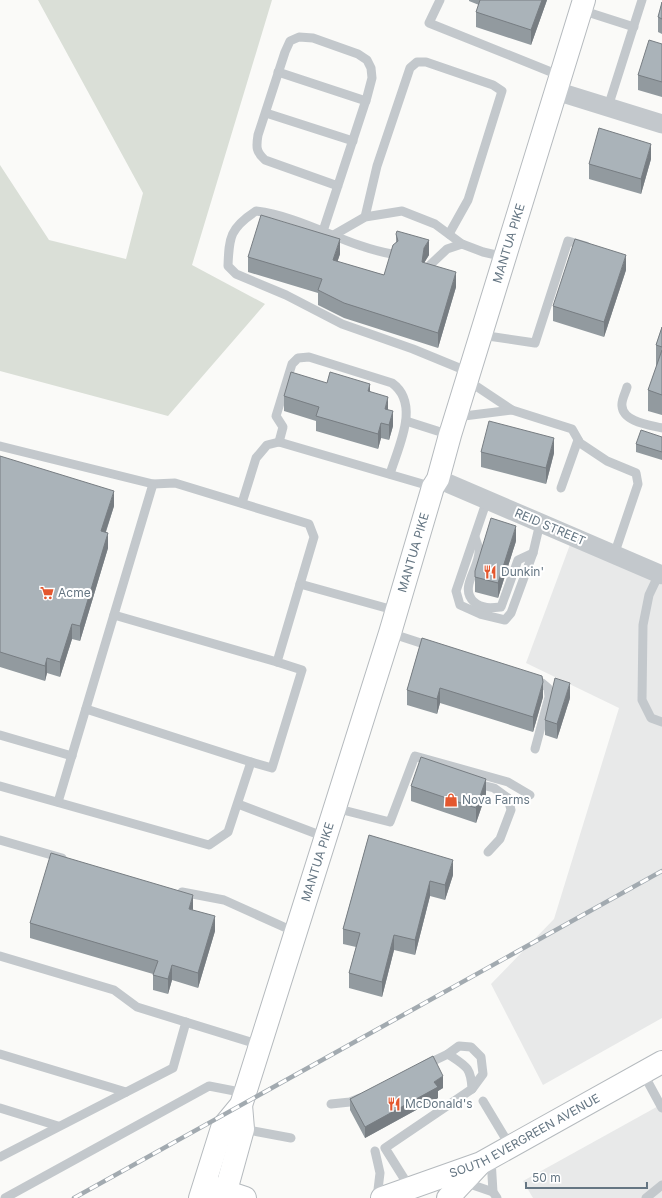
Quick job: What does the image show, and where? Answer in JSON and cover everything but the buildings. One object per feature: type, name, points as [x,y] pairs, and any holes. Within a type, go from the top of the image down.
[{"type":"main road","name":"MANTUA PIKE","points":[[232,1196],[242,1129],[243,1099],[397,611],[452,426],[583,5]]},
{"type":"main road","name":"SOUTH EVERGREEN AVENUE","points":[[382,1198],[494,1155],[662,1062]]},
{"type":"main road","name":"MANTUA PIKE","points":[[202,1191],[222,1128],[243,1099]]},
{"type":"main road","points":[[448,1198],[494,1155]]},
{"type":"main road","points":[[202,1191],[232,1196]]},
{"type":"street","points":[[558,84],[608,107],[662,124]]},
{"type":"street","name":"REID STREET","points":[[436,483],[487,500],[614,555],[661,571]]},
{"type":"lane","points":[[440,0],[429,23],[558,84]]},
{"type":"lane","points":[[608,107],[642,0]]},
{"type":"lane","points":[[583,5],[634,27]]},
{"type":"lane","points":[[323,231],[338,186],[353,141],[366,101],[372,78],[371,68],[366,60],[358,54],[313,38],[299,37],[290,41],[278,72],[256,146],[258,154],[265,160],[338,186]]},
{"type":"lane","points":[[366,217],[377,166],[410,68],[417,62],[426,62],[493,86],[502,91],[468,200],[449,234]]},
{"type":"lane","points":[[278,72],[366,101]]},
{"type":"lane","points":[[266,113],[353,141]]},
{"type":"lane","points":[[392,254],[372,250],[332,236],[306,223],[256,211],[244,219],[233,230],[228,266],[236,274],[286,295],[331,319],[468,376],[512,410],[572,429],[578,440],[608,461],[636,473],[638,484],[614,555]]},
{"type":"lane","points":[[332,236],[366,217],[402,211],[435,224],[462,244],[483,252],[505,256]]},
{"type":"lane","points":[[481,334],[535,343],[568,241],[598,249]]},
{"type":"lane","points":[[430,265],[447,249],[462,244]]},
{"type":"lane","points":[[279,442],[283,427],[276,416],[292,364],[298,358],[303,356],[392,383],[400,388],[405,397],[406,421],[390,474]]},
{"type":"lane","points":[[627,387],[622,405],[624,414],[636,421],[662,428]]},
{"type":"lane","points":[[406,421],[452,426],[512,410]]},
{"type":"lane","points":[[561,488],[578,440]]},
{"type":"lane","points":[[242,503],[256,458],[267,445],[279,442],[390,474],[436,483]]},
{"type":"lane","points":[[0,446],[153,484],[175,483],[310,524],[314,537],[277,662]]},
{"type":"lane","points":[[58,802],[153,484]]},
{"type":"lane","points":[[487,500],[456,591],[460,605],[480,614],[505,620],[511,613],[533,553],[540,523]]},
{"type":"lane","points":[[475,537],[479,550],[468,593],[469,598],[477,605],[489,609],[501,607],[518,560],[533,553]]},
{"type":"lane","points":[[661,571],[649,595],[643,625],[642,700],[651,718],[662,722]]},
{"type":"lane","points":[[300,584],[397,611]]},
{"type":"lane","points":[[86,709],[272,768],[302,670],[114,615]]},
{"type":"lane","points":[[390,633],[441,650]]},
{"type":"lane","points":[[524,677],[542,683],[548,688],[549,697],[535,749]]},
{"type":"lane","points":[[0,735],[72,756]]},
{"type":"lane","points":[[335,808],[390,822],[416,756],[508,782],[530,795]]},
{"type":"lane","points":[[0,786],[208,845],[228,832],[251,762]]},
{"type":"lane","points":[[442,764],[453,777]]},
{"type":"lane","points":[[465,781],[494,788],[508,798],[511,810],[500,839],[488,852]]},
{"type":"lane","points":[[238,804],[326,837]]},
{"type":"lane","points":[[0,840],[68,860]]},
{"type":"lane","points":[[175,890],[224,900],[295,932]]},
{"type":"lane","points":[[0,956],[114,990],[137,1007],[260,1045]]},
{"type":"lane","points":[[0,1157],[173,1068],[186,1022]]},
{"type":"lane","points":[[410,1188],[385,1148],[472,1089],[483,1074],[481,1057],[471,1047],[459,1046],[448,1054],[419,1069]]},
{"type":"lane","points":[[0,1054],[126,1092]]},
{"type":"lane","points":[[448,1054],[462,1063],[471,1073],[472,1089]]},
{"type":"lane","points":[[642,1073],[662,1108]]},
{"type":"lane","points":[[5,1198],[209,1086],[243,1099]]},
{"type":"lane","points":[[331,1104],[350,1102],[372,1094]]},
{"type":"lane","points":[[464,1182],[495,1195],[494,1155],[483,1101]]},
{"type":"lane","points":[[0,1108],[58,1126]]},
{"type":"lane","points":[[242,1129],[292,1138]]},
{"type":"lane","points":[[375,1151],[380,1173],[376,1198]]},
{"type":"lane","points":[[646,1198],[662,1185]]},
{"type":"shaded area","points":[[38,0],[272,0],[192,265],[265,304],[168,416],[0,371],[0,165],[49,240],[126,259],[143,193]]},
{"type":"shaded area","points":[[571,542],[662,585],[662,1018],[543,1085],[491,984],[554,919],[619,708],[526,663]]},
{"type":"shaded area","points":[[662,1104],[662,1198],[533,1198],[523,1181]]},
{"type":"railway","points":[[74,1198],[662,871]]},
{"type":"place","name":"Dunkin'","points":[[490,572]]},
{"type":"place","name":"Acme","points":[[47,593]]},
{"type":"place","name":"Nova Farms","points":[[451,800]]},
{"type":"place","name":"McDonald's","points":[[394,1104]]}]
